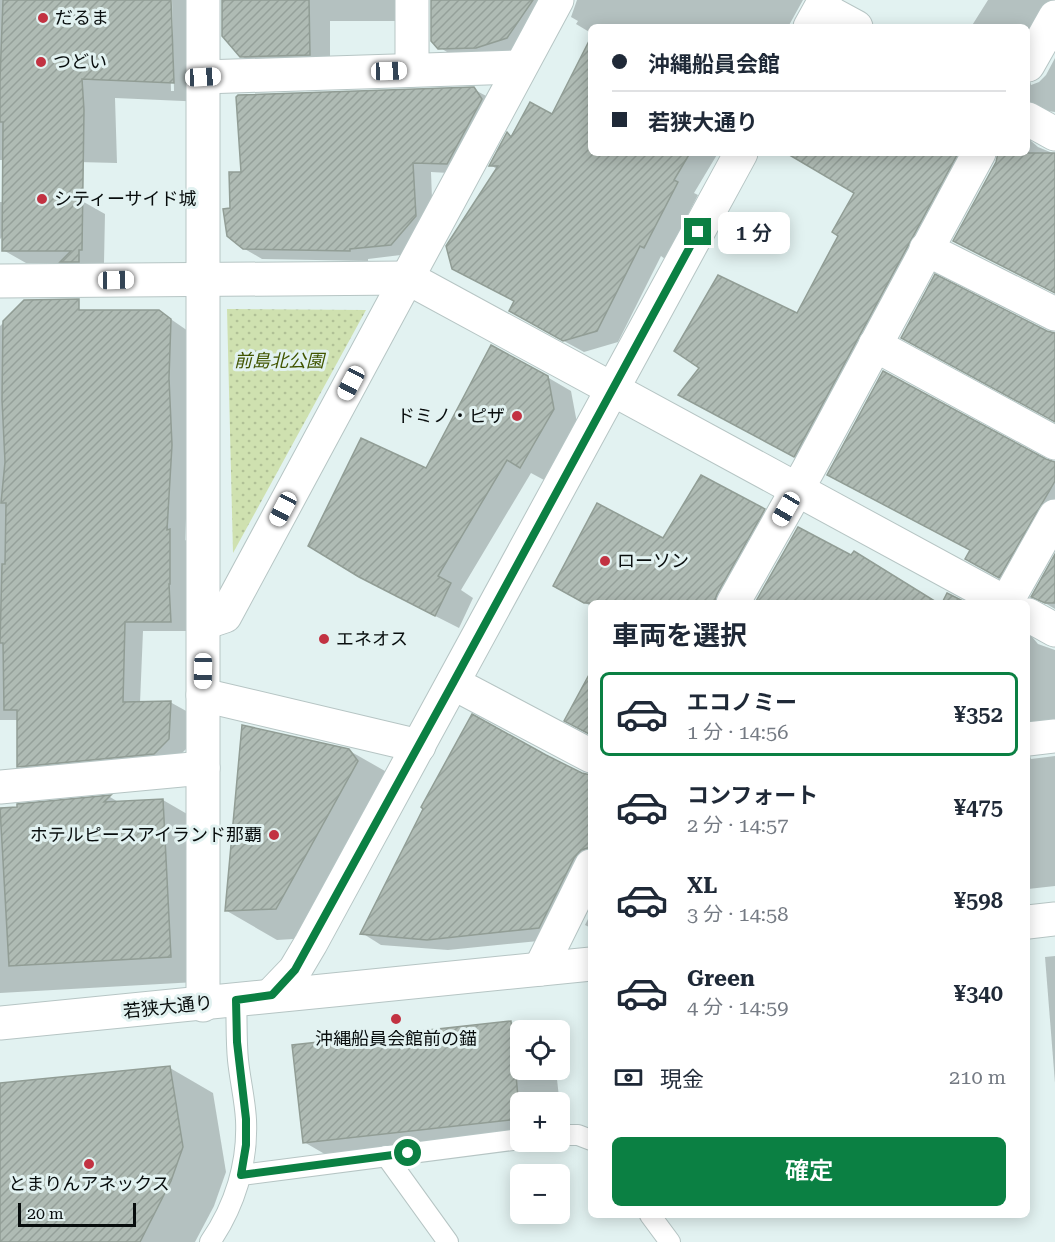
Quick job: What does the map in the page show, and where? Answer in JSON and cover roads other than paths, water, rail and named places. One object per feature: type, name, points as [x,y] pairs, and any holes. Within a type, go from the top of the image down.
[{"type":"street","points":[[203,0],[203,1005]]},
{"type":"street","points":[[412,0],[412,70]]},
{"type":"street","points":[[204,623],[225,616],[557,0]]},
{"type":"street","points":[[819,12],[849,24]]},
{"type":"street","points":[[1030,61],[1055,17]]},
{"type":"street","points":[[203,77],[520,67]]},
{"type":"street","points":[[1030,120],[1055,134]]},
{"type":"street","points":[[272,995],[295,970],[739,156]]},
{"type":"street","points":[[735,600],[977,156]]},
{"type":"street","points":[[926,249],[1055,315]]},
{"type":"street","points":[[0,281],[408,278],[1000,600]]},
{"type":"street","points":[[875,345],[1055,443]]},
{"type":"street","points":[[1008,600],[1055,516]]},
{"type":"street","points":[[1030,616],[1055,630]]},
{"type":"street","points":[[453,683],[588,754]]},
{"type":"street","points":[[203,695],[419,746]]},
{"type":"street","points":[[1030,739],[1055,736]]},
{"type":"street","points":[[0,787],[203,768]]},
{"type":"street","points":[[540,969],[588,872]]},
{"type":"street","points":[[1030,922],[1055,919]]},
{"type":"street","name":"若狭大通り","points":[[0,1023],[203,1005],[272,995],[588,964]]},
{"type":"lane","points":[[210,1242],[232,1203],[241,1175],[246,1145],[246,1119],[237,1051],[236,1000]]},
{"type":"lane","points":[[570,1135],[579,1135],[588,1139]]},
{"type":"lane","points":[[241,1175],[510,1140]]},
{"type":"lane","points":[[386,1156],[448,1242]]},
{"type":"lane","points":[[652,1218],[670,1242]]},
{"type":"place","name":"だるま","points":[[43,18]]},
{"type":"place","name":"つどい","points":[[41,62]]},
{"type":"place","name":"シティーサイド城","points":[[42,199]]},
{"type":"place","name":"ドミノ・ピザ","points":[[517,416]]},
{"type":"place","name":"ローソン","points":[[605,561]]},
{"type":"place","name":"エネオス","points":[[324,639]]},
{"type":"place","name":"ホテルピースアイランド那覇","points":[[274,835]]},
{"type":"place","name":"沖縄船員会館前の錨","points":[[396,1019]]},
{"type":"place","name":"とまりんアネックス","points":[[89,1164]]},
{"type":"park label","name":"前島北公園","points":[[279,361]]}]
